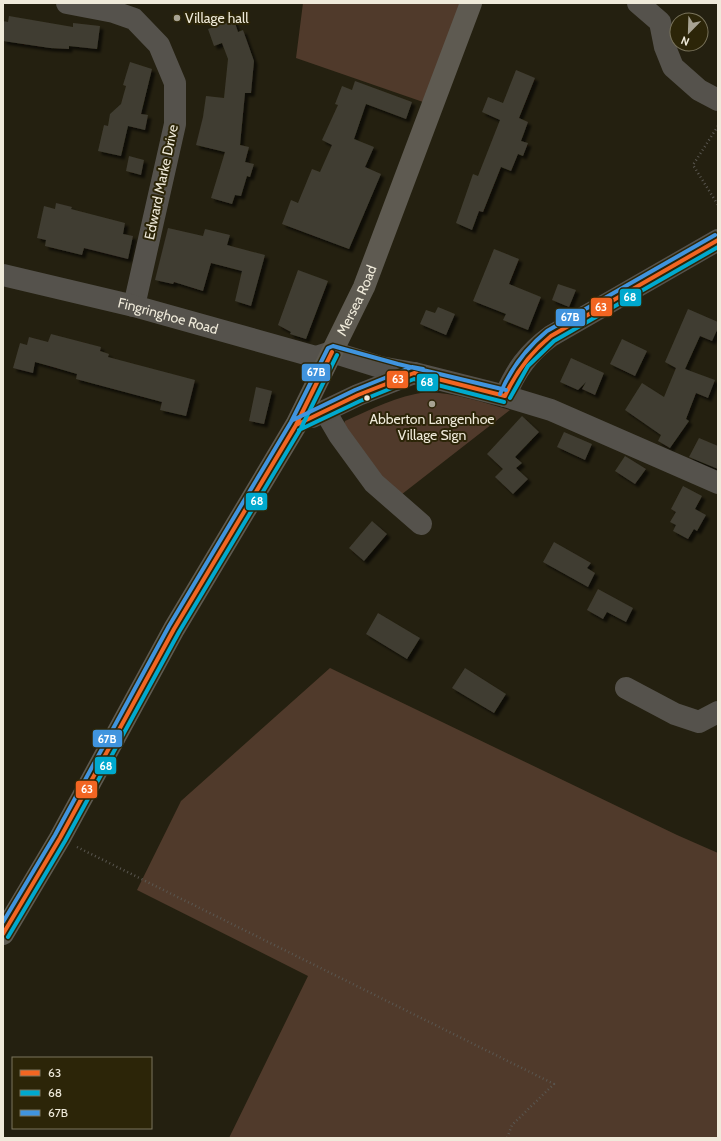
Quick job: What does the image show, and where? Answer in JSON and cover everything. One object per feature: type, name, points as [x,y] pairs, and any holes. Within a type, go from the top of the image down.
[{"type":"main road","name":"Mersea Road","points":[[3,934],[60,838],[174,630],[296,425],[364,287],[471,3]]},
{"type":"street","name":"Edward Marke Drive","points":[[73,3],[114,12],[134,19],[160,45],[175,83],[175,124],[134,306]]},
{"type":"street","points":[[638,3],[660,22],[672,67],[700,90],[718,100]]},
{"type":"street","points":[[505,396],[514,375],[536,347],[552,336],[718,241]]},
{"type":"street","name":"Fingringhoe Road","points":[[3,275],[134,306],[316,357],[332,352]]},
{"type":"street","points":[[332,352],[380,367],[414,373],[505,396],[550,410],[718,483]]},
{"type":"street","points":[[296,425],[358,395],[414,373]]},
{"type":"street","points":[[325,411],[339,435],[374,483],[421,524]]},
{"type":"street","points":[[626,688],[675,714],[699,722],[718,712]]},
{"type":"path","points":[[718,126],[693,166],[718,205]]},
{"type":"path","points":[[60,838],[554,1084],[512,1124],[507,1138]]},
{"type":"shaded area","points":[[303,3],[464,3],[426,103],[296,58]]},
{"type":"shaded area","points":[[426,392],[458,396],[510,410],[397,498],[343,427],[345,421],[375,408],[395,400]]},
{"type":"shaded area","points":[[330,668],[677,835],[718,853],[718,1138],[229,1138],[308,976],[137,890],[181,801]]},
{"type":"building","points":[[9,16],[73,27],[73,23],[100,26],[97,49],[69,46],[69,49],[50,48],[3,41],[3,21],[8,22]]},
{"type":"building","points":[[234,20],[238,32],[243,30],[254,61],[251,93],[245,93],[240,145],[249,147],[245,162],[254,164],[250,177],[247,176],[241,196],[235,195],[232,204],[211,198],[225,152],[196,145],[203,117],[206,96],[224,98],[228,59],[222,43],[214,46],[208,29]]},
{"type":"building","points":[[130,62],[152,69],[141,114],[148,115],[145,130],[128,126],[121,156],[98,151],[104,125],[108,126],[110,114],[121,104],[126,86],[123,85]]},
{"type":"building","points":[[516,70],[535,78],[519,118],[528,122],[521,141],[528,143],[523,156],[518,154],[511,171],[501,167],[483,212],[479,211],[472,230],[456,223],[473,174],[478,176],[500,120],[482,112],[488,97],[503,103]]},
{"type":"building","points":[[355,81],[412,102],[406,119],[366,104],[354,139],[374,147],[365,167],[381,174],[349,249],[282,224],[291,200],[298,203],[312,169],[320,172],[332,145],[322,140],[338,105],[335,104],[342,86],[352,90]]},
{"type":"building","points":[[129,156],[144,160],[141,175],[126,171]]},
{"type":"building","points":[[56,203],[72,207],[71,209],[125,223],[123,234],[133,236],[128,259],[84,248],[82,255],[45,246],[46,240],[37,238],[44,206],[55,209]]},
{"type":"building","points":[[168,228],[203,236],[205,229],[230,235],[227,245],[265,255],[251,306],[235,301],[242,271],[211,263],[203,291],[174,282],[173,284],[155,280]]},
{"type":"building","points":[[494,249],[519,259],[509,284],[541,297],[528,330],[503,320],[506,314],[473,301]]},
{"type":"building","points":[[298,270],[328,281],[306,339],[290,334],[291,332],[278,325]]},
{"type":"building","points":[[558,284],[576,290],[569,307],[552,300]]},
{"type":"building","points":[[438,307],[455,314],[446,335],[420,324],[426,310],[435,313]]},
{"type":"building","points":[[688,309],[718,322],[718,328],[712,341],[700,336],[685,369],[715,380],[708,398],[696,393],[686,419],[689,421],[670,448],[658,441],[661,435],[625,410],[642,383],[664,397],[676,368],[665,362]]},
{"type":"building","points":[[51,334],[101,347],[100,351],[109,354],[108,357],[195,380],[186,416],[160,410],[162,402],[76,379],[77,374],[35,362],[33,373],[13,368],[20,343],[27,345],[29,337],[48,342]]},
{"type":"building","points":[[622,339],[647,351],[635,376],[610,364]]},
{"type":"building","points":[[571,358],[604,373],[595,395],[582,389],[586,382],[578,390],[560,382]]},
{"type":"building","points":[[256,387],[272,391],[264,424],[249,421]]},
{"type":"building","points":[[522,416],[539,432],[515,457],[522,463],[516,468],[528,479],[513,494],[495,477],[503,469],[487,454]]},
{"type":"building","points":[[564,432],[592,444],[585,460],[557,447]]},
{"type":"building","points":[[699,438],[718,446],[718,469],[689,457]]},
{"type":"building","points":[[625,456],[646,469],[635,484],[615,471]]},
{"type":"building","points":[[683,486],[702,496],[695,509],[706,515],[697,531],[694,529],[688,539],[673,531],[676,525],[670,522],[676,512],[671,509]]},
{"type":"building","points":[[372,521],[387,534],[364,561],[349,548]]},
{"type":"building","points":[[554,542],[591,563],[587,568],[595,573],[588,587],[543,562]]},
{"type":"building","points":[[598,589],[633,608],[626,622],[607,612],[603,619],[587,610]]},
{"type":"building","points":[[378,613],[420,638],[407,659],[366,634]]},
{"type":"building","points":[[465,668],[506,694],[494,713],[452,688]]},
{"type":"transit line","name":"67B","points":[[500,394],[519,360],[525,352],[547,331],[715,235]]},
{"type":"transit line","name":"63","points":[[505,396],[524,363],[536,349],[551,336],[718,240]]},
{"type":"transit line","name":"68","points":[[510,398],[528,366],[554,341],[718,247]]},
{"type":"transit line","name":"67B","points":[[3,922],[55,835],[169,626],[291,422],[328,348],[333,346],[398,364],[506,390]]},
{"type":"transit line","name":"63","points":[[3,934],[60,838],[174,629],[296,425],[332,352]]},
{"type":"transit line","name":"68","points":[[8,937],[65,841],[179,632],[301,428],[337,355]]},
{"type":"transit line","name":"67B","points":[[293,420],[355,390],[412,367],[423,369]]},
{"type":"transit line","name":"63","points":[[296,425],[358,395],[414,373],[505,396]]},
{"type":"transit line","name":"68","points":[[299,430],[360,401],[414,379],[504,402]]},
{"type":"place","name":"Village hall","points":[[177,18]]},
{"type":"place","name":"Abberton Langenhoe Village Sign","points":[[432,404]]}]
